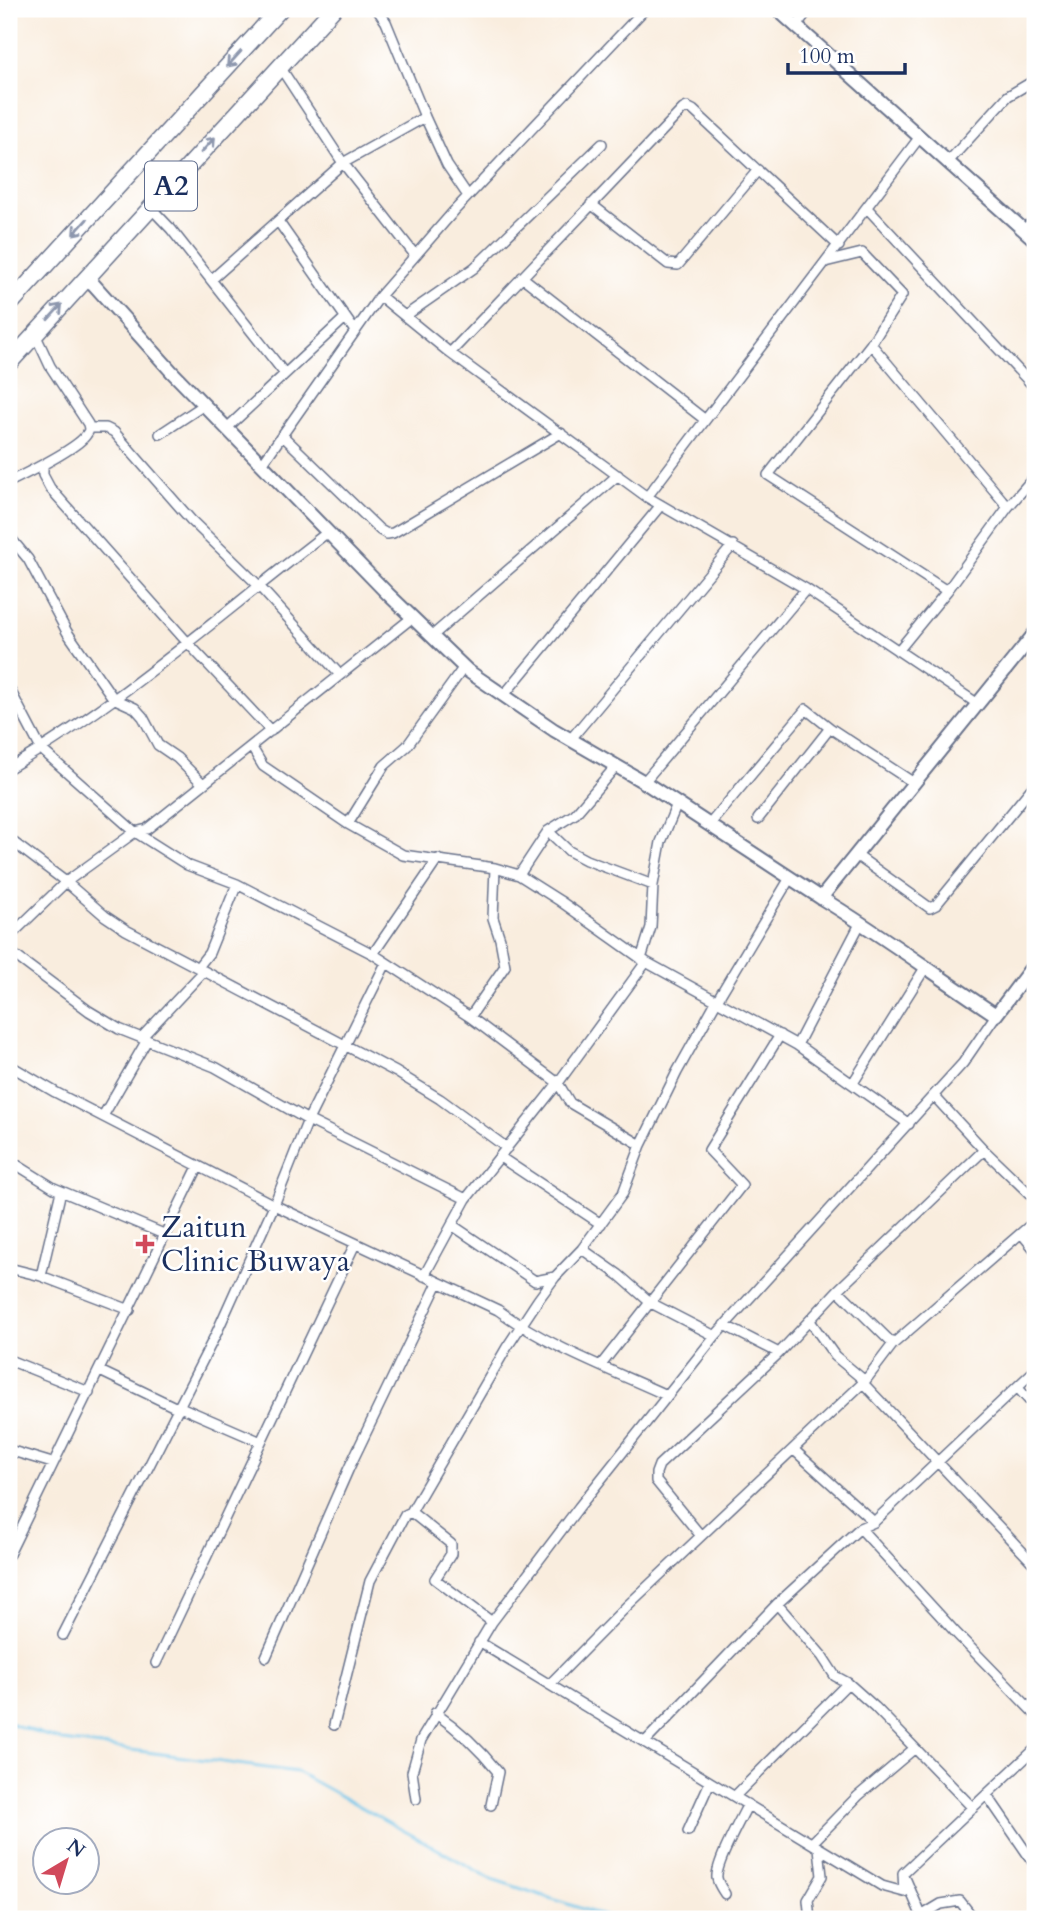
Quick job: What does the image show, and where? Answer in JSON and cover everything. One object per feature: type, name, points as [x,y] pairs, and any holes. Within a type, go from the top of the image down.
[{"type":"highway","name":"A2","points":[[9,305],[280,9]]},
{"type":"highway","name":"A2","points":[[9,363],[333,9]]},
{"type":"street","points":[[377,9],[386,22],[447,165],[468,196]]},
{"type":"street","points":[[262,464],[380,296],[468,196],[645,9]]},
{"type":"street","points":[[777,9],[1035,240]]},
{"type":"street","points":[[796,26],[809,9]]},
{"type":"street","points":[[280,67],[344,163],[415,255]]},
{"type":"street","points":[[947,163],[1008,96],[1035,80]]},
{"type":"street","points":[[450,353],[683,108],[687,107],[839,246]]},
{"type":"street","points":[[211,280],[344,163],[425,117]]},
{"type":"street","points":[[648,497],[704,419],[919,138]]},
{"type":"street","points":[[405,316],[474,268],[602,144]]},
{"type":"street","points":[[592,204],[668,264],[678,265],[758,170]]},
{"type":"street","points":[[150,208],[285,374]]},
{"type":"street","points":[[867,208],[1035,388]]},
{"type":"street","points":[[1025,230],[1035,218]]},
{"type":"street","points":[[278,221],[355,331]]},
{"type":"street","points":[[824,262],[862,253],[902,295],[870,344],[768,475],[947,591]]},
{"type":"street","points":[[87,277],[204,405],[464,667],[570,740],[645,782],[861,922],[996,1015]]},
{"type":"street","points":[[522,277],[704,419]]},
{"type":"street","points":[[380,296],[450,353],[648,497],[806,589],[978,704]]},
{"type":"street","points":[[227,428],[345,318]]},
{"type":"street","points":[[35,334],[50,366],[89,428]]},
{"type":"street","points":[[870,344],[1008,507]]},
{"type":"street","points":[[160,434],[204,405]]},
{"type":"street","points":[[9,482],[43,465],[84,438],[89,428]]},
{"type":"street","points":[[89,428],[106,428],[114,432],[191,520],[258,585],[340,675]]},
{"type":"street","points":[[282,435],[387,534],[393,533],[561,433]]},
{"type":"street","points":[[43,465],[43,475],[50,488],[187,642],[271,730]]},
{"type":"street","points":[[432,636],[618,475]]},
{"type":"street","points":[[898,651],[947,591],[1008,507],[1035,476]]},
{"type":"street","points":[[504,695],[661,505]]},
{"type":"street","points":[[9,768],[41,749],[113,698],[328,531]]},
{"type":"street","points":[[9,536],[28,559],[67,632],[113,698],[135,708],[158,745],[177,758],[203,784]]},
{"type":"street","points":[[570,740],[733,545]]},
{"type":"street","points":[[645,782],[806,589]]},
{"type":"street","points":[[9,937],[66,882],[135,832],[147,829],[413,617]]},
{"type":"street","points":[[821,898],[1035,635]]},
{"type":"street","points":[[348,824],[384,766],[407,746],[464,667]]},
{"type":"street","points":[[9,688],[41,749],[135,832],[187,865],[237,884],[373,954],[471,1017],[558,1083],[570,1103],[641,1145]]},
{"type":"street","points":[[709,825],[806,709],[830,728],[914,783]]},
{"type":"street","points":[[758,819],[830,728]]},
{"type":"street","points":[[251,746],[263,766],[348,824],[403,855],[495,868],[519,875],[643,961],[797,1045],[909,1124]]},
{"type":"street","points":[[519,875],[548,831],[575,814],[617,765]]},
{"type":"street","points":[[856,855],[930,908],[936,905],[1035,784]]},
{"type":"street","points":[[424,1276],[466,1199],[558,1083],[643,961],[651,927],[653,885],[661,842],[677,804]]},
{"type":"street","points":[[548,831],[569,851],[586,860],[653,885]]},
{"type":"street","points":[[9,839],[66,882],[105,916],[396,1072],[440,1099],[507,1148]]},
{"type":"street","points":[[373,954],[438,859]]},
{"type":"street","points":[[471,1017],[505,966],[500,939],[492,918],[495,868]]},
{"type":"street","points":[[334,1725],[370,1581],[405,1514],[411,1512],[538,1300],[555,1277],[582,1249],[623,1193],[641,1145],[716,1002],[790,878]]},
{"type":"street","points":[[103,1116],[144,1039],[201,969],[237,884]]},
{"type":"street","points":[[797,1045],[861,922]]},
{"type":"street","points":[[9,951],[89,1011],[119,1029],[215,1067],[308,1120],[466,1199]]},
{"type":"street","points":[[63,1635],[216,1334],[274,1205],[308,1120],[386,963]]},
{"type":"street","points":[[416,1799],[412,1772],[421,1740],[492,1622],[666,1395],[724,1325],[963,1063],[1035,963]]},
{"type":"street","points":[[853,1083],[925,968]]},
{"type":"street","points":[[1023,981],[1035,992]]},
{"type":"street","points":[[601,1365],[742,1185],[709,1150],[780,1035]]},
{"type":"street","points":[[9,1065],[198,1167],[498,1310],[562,1348],[666,1395]]},
{"type":"street","points":[[934,1096],[984,1150],[1035,1199]]},
{"type":"street","points":[[701,1536],[656,1481],[659,1465],[779,1353],[838,1290],[984,1150]]},
{"type":"street","points":[[500,1157],[601,1224]]},
{"type":"street","points":[[9,1160],[61,1191],[166,1236]]},
{"type":"street","points":[[9,1554],[198,1167]]},
{"type":"street","points":[[41,1276],[61,1191]]},
{"type":"street","points":[[550,1684],[864,1382],[893,1344],[1035,1221]]},
{"type":"street","points":[[452,1226],[535,1281],[555,1277]]},
{"type":"street","points":[[1022,1234],[1035,1250]]},
{"type":"street","points":[[156,1663],[355,1244]]},
{"type":"street","points":[[582,1249],[619,1275],[651,1303],[715,1336]]},
{"type":"street","points":[[9,1268],[41,1276],[130,1310]]},
{"type":"street","points":[[535,1281],[538,1300]]},
{"type":"street","points":[[266,1657],[349,1468],[438,1283]]},
{"type":"street","points":[[838,1290],[893,1344]]},
{"type":"street","points":[[810,1321],[835,1356],[864,1382],[936,1463],[1035,1565]]},
{"type":"street","points":[[724,1325],[779,1353]]},
{"type":"street","points":[[9,1360],[89,1392]]},
{"type":"street","points":[[645,1742],[777,1604],[860,1528],[874,1522],[1035,1370]]},
{"type":"street","points":[[100,1371],[261,1442]]},
{"type":"street","points":[[1017,1387],[1035,1407]]},
{"type":"street","points":[[793,1449],[874,1522]]},
{"type":"street","points":[[9,1450],[52,1463]]},
{"type":"street","points":[[411,1512],[451,1544],[451,1554],[435,1579],[492,1622]]},
{"type":"street","points":[[860,1528],[1035,1714]]},
{"type":"street","points":[[777,1604],[822,1656],[835,1676],[848,1683],[973,1808]]},
{"type":"street","points":[[479,1642],[882,1886],[904,1892],[903,1873]]},
{"type":"street","points":[[735,1796],[848,1683]]},
{"type":"street","points":[[435,1713],[478,1746],[498,1772],[491,1805]]},
{"type":"street","points":[[815,1845],[858,1796],[915,1748]]},
{"type":"street","points":[[903,1873],[1035,1749]]},
{"type":"street","points":[[688,1831],[710,1782]]},
{"type":"street","points":[[987,1795],[1035,1865]]},
{"type":"street","points":[[725,1894],[717,1879],[718,1873],[727,1846],[748,1804]]},
{"type":"street","points":[[810,1919],[808,1900],[822,1876],[815,1845]]},
{"type":"street","points":[[821,1863],[839,1860]]},
{"type":"street","points":[[903,1873],[919,1918],[941,1904],[960,1901],[975,1919]]},
{"type":"waterway","points":[[9,1723],[63,1741],[297,1772],[492,1879],[613,1919]]},
{"type":"place","name":"Zaitun Clinic Buwaya","points":[[145,1244]]}]
